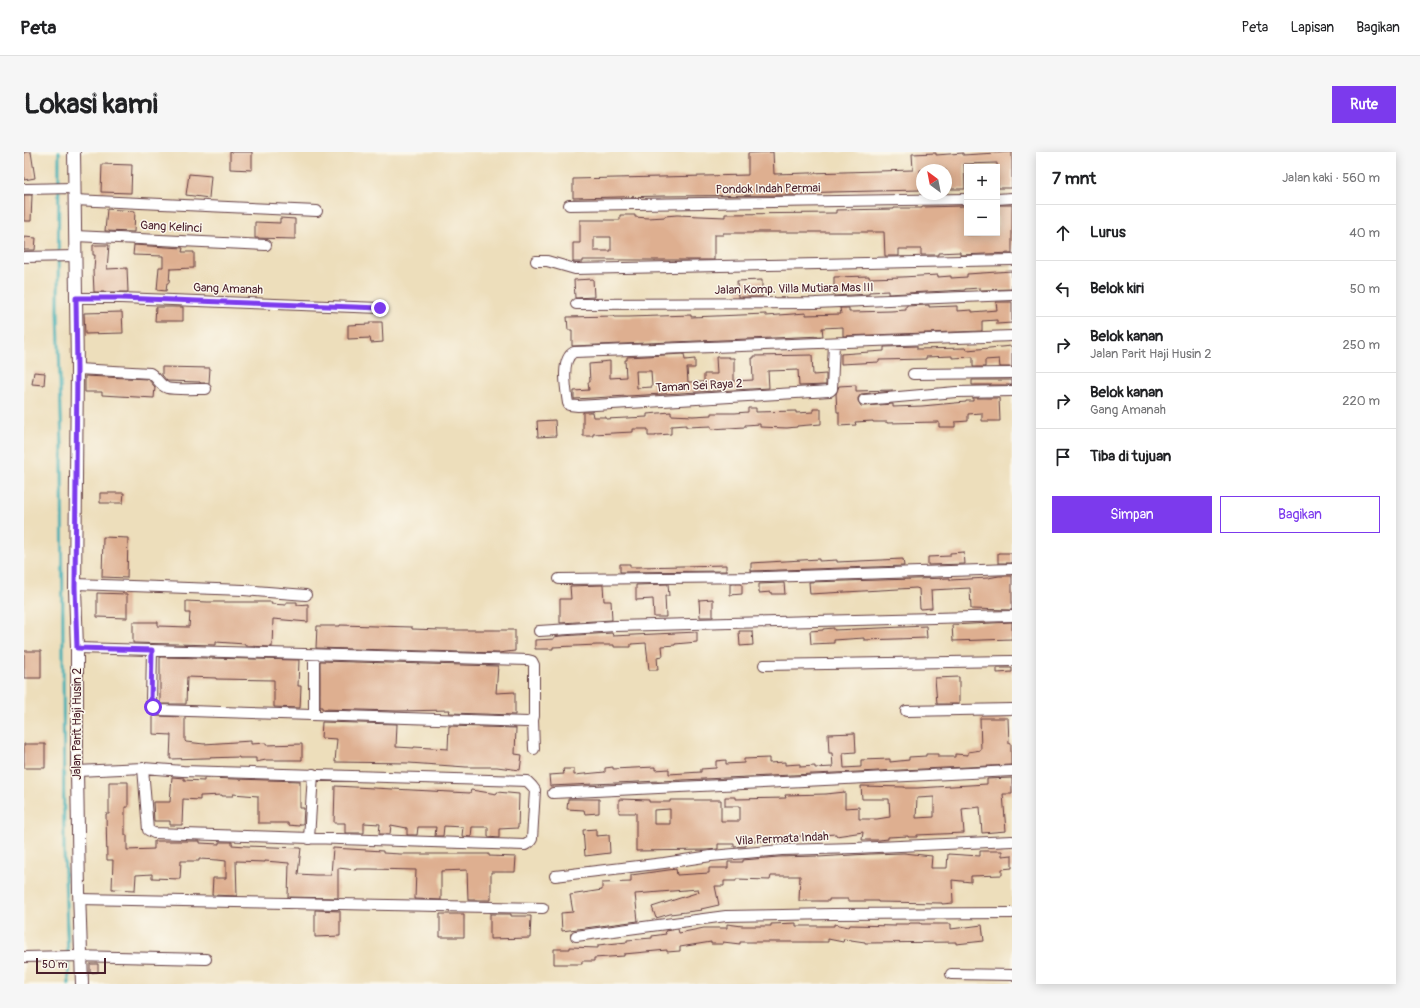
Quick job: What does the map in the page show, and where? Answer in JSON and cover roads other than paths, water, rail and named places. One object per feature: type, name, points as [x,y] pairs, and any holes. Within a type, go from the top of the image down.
[{"type":"street","name":"Jalan Parit Haji Husin 2","points":[[74,152],[70,192],[75,236],[70,256],[76,298],[77,369],[75,584],[79,899],[76,956],[82,984]]},
{"type":"street","points":[[24,189],[51,188],[70,192],[317,211]]},
{"type":"street","points":[[1000,199],[1012,198]]},
{"type":"street","name":"Pondok Indah Permai","points":[[569,205],[964,199]]},
{"type":"street","name":"Gang Kelinci","points":[[75,236],[266,245]]},
{"type":"street","points":[[24,257],[70,256]]},
{"type":"street","points":[[536,261],[547,261],[575,269],[1012,260]]},
{"type":"street","name":"Jalan Komp. Villa Mutiara Mas III","points":[[576,304],[815,303],[1012,295]]},
{"type":"street","name":"Gang Amanah","points":[[76,298],[121,298],[380,308]]},
{"type":"street","name":"Taman Sei Raya 2","points":[[834,343],[832,389],[830,391],[578,406],[569,405],[568,403],[565,366],[571,354],[834,343],[1012,336]]},
{"type":"street","points":[[77,369],[150,373],[160,384],[167,388],[206,389]]},
{"type":"street","points":[[913,374],[1012,373]]},
{"type":"street","points":[[864,400],[956,392],[1012,391]]},
{"type":"street","points":[[559,579],[765,577],[1012,569]]},
{"type":"street","points":[[75,584],[244,590],[306,595]]},
{"type":"street","points":[[540,631],[615,626],[1012,616]]},
{"type":"street","points":[[77,648],[528,660],[532,661],[534,665],[534,716],[532,720],[534,749]]},
{"type":"street","points":[[152,650],[151,702],[153,707],[157,710],[528,722],[532,720]]},
{"type":"street","points":[[314,655],[314,715]]},
{"type":"street","points":[[764,665],[1012,661]]},
{"type":"street","points":[[906,711],[1012,709]]},
{"type":"street","points":[[77,771],[143,768],[183,771],[527,782],[535,790],[532,838],[530,842],[525,845],[310,839],[150,832],[148,830],[143,768]]},
{"type":"street","points":[[554,793],[1012,771]]},
{"type":"street","points":[[310,839],[313,774]]},
{"type":"street","name":"Vila Permata Indah","points":[[555,876],[664,864],[711,856],[782,850],[1012,841]]},
{"type":"street","points":[[79,899],[543,908]]},
{"type":"street","points":[[576,936],[726,916],[1012,913]]},
{"type":"street","points":[[24,957],[76,956],[206,959]]},
{"type":"street","points":[[952,974],[1012,975]]},
{"type":"waterway","points":[[59,152],[58,312],[62,447],[64,850],[69,984]]}]
